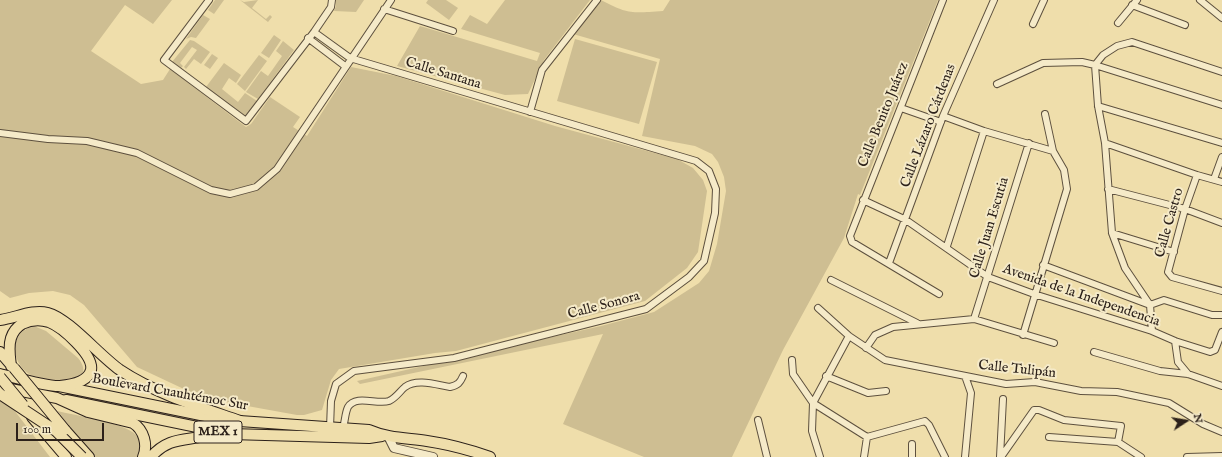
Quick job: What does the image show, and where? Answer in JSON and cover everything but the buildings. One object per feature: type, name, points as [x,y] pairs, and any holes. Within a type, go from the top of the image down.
[{"type":"main road","points":[[0,320],[36,312],[49,313],[62,320],[108,360],[135,378],[197,406],[240,422]]},
{"type":"main road","points":[[13,367],[10,344],[13,333],[17,327],[35,320],[48,322],[57,327],[86,352],[91,364],[91,369],[86,378],[59,386]]},
{"type":"main road","points":[[0,352],[65,430],[90,457]]},
{"type":"main road","name":"Boulevard Cuauhtémoc Sur","points":[[0,374],[240,422],[368,430],[385,436],[429,441],[459,447],[490,457]]},
{"type":"main road","points":[[0,377],[38,425],[66,457]]},
{"type":"main road","name":"Boulevard Cuauhtémoc Sur","points":[[0,387],[216,432],[291,437],[369,438],[385,436]]},
{"type":"main road","points":[[0,394],[56,431],[67,440],[82,457]]},
{"type":"main road","points":[[57,398],[88,412],[133,423],[138,426],[144,436],[146,449],[143,457]]},
{"type":"main road","points":[[0,402],[44,430],[74,457]]},
{"type":"main road","points":[[38,425],[51,444],[56,457]]},
{"type":"main road","points":[[151,457],[163,446],[173,440],[209,435],[216,432]]},
{"type":"street","points":[[209,0],[164,60],[246,121],[314,32],[331,7],[332,0]]},
{"type":"street","points":[[0,133],[48,139],[87,141],[137,153],[211,190],[230,194],[256,187],[277,169],[350,58],[391,0]]},
{"type":"street","points":[[530,112],[542,70],[597,0]]},
{"type":"street","name":"Calle Benito Juárez","points":[[889,263],[850,240],[850,236],[943,0]]},
{"type":"street","name":"Calle Lázaro Cárdenas","points":[[889,263],[942,119],[994,0]]},
{"type":"street","points":[[1033,24],[1044,0]]},
{"type":"street","points":[[1118,23],[1137,0]]},
{"type":"street","points":[[1200,0],[1222,18]]},
{"type":"street","points":[[1132,5],[1185,25]]},
{"type":"street","points":[[384,10],[453,31]]},
{"type":"street","name":"Calle Santana","points":[[314,32],[350,58],[530,112]]},
{"type":"street","points":[[308,38],[345,66]]},
{"type":"street","points":[[1152,331],[1150,305],[1125,268],[1116,250],[1112,233],[1105,144],[1098,106],[1095,65],[1103,55],[1117,46],[1132,42],[1222,72]]},
{"type":"street","points":[[997,84],[1043,63],[1082,62],[1222,105]]},
{"type":"street","points":[[1098,106],[1222,143]]},
{"type":"street","points":[[901,108],[984,130],[1053,151]]},
{"type":"street","name":"Calle Sonora","points":[[330,428],[331,401],[336,384],[354,371],[454,358],[646,309],[688,277],[704,261],[715,213],[716,189],[708,171],[696,161],[530,112]]},
{"type":"street","points":[[1023,335],[1034,294],[1067,189],[1064,170],[1053,151],[1045,114]]},
{"type":"street","points":[[947,246],[984,130]]},
{"type":"street","name":"Calle Juan Escutia","points":[[974,319],[1029,143]]},
{"type":"street","points":[[1105,144],[1222,182]]},
{"type":"street","points":[[1214,179],[1222,157]]},
{"type":"street","name":"Calle Castro","points":[[1197,175],[1185,209],[1168,272],[1172,277],[1222,291]]},
{"type":"street","points":[[1108,188],[1185,209],[1222,223]]},
{"type":"street","name":"Avenida de la Independencia","points":[[863,200],[906,220],[947,246],[988,277],[1034,294],[1152,331],[1175,341],[1210,352],[1216,350],[1222,332]]},
{"type":"street","points":[[1112,233],[1174,252]]},
{"type":"street","points":[[889,263],[939,294]]},
{"type":"street","points":[[1043,265],[1150,305],[1164,300],[1212,315],[1222,315]]},
{"type":"street","points":[[831,280],[917,324]]},
{"type":"street","name":"Calle Tulipán","points":[[818,308],[849,336],[885,360],[1006,384],[1035,382],[1080,391],[1117,392],[1169,403],[1203,424],[1222,432]]},
{"type":"street","points":[[866,348],[882,330],[917,324],[974,319],[1023,335],[1054,343]]},
{"type":"street","points":[[820,457],[812,431],[813,403],[826,376],[849,336]]},
{"type":"street","points":[[1175,341],[1178,362],[1188,374]]},
{"type":"street","points":[[1094,352],[1160,371],[1188,374],[1222,386]]},
{"type":"street","points":[[792,360],[793,374],[813,403],[867,437],[924,421],[929,425],[945,457]]},
{"type":"street","points":[[343,428],[348,408],[353,403],[358,401],[390,401],[404,388],[414,382],[450,386],[456,385],[459,383],[462,376]]},
{"type":"street","points":[[826,376],[868,393],[886,391]]},
{"type":"street","points":[[965,376],[971,393],[965,457]]},
{"type":"street","points":[[1001,457],[1003,399]]},
{"type":"street","points":[[1001,457],[1034,410],[1039,410],[1064,420],[1121,426],[1118,442]]},
{"type":"street","points":[[758,420],[767,457]]},
{"type":"street","points":[[385,436],[394,448],[433,457]]},
{"type":"street","points":[[864,457],[867,437]]},
{"type":"street","points":[[1049,437],[1118,442],[1141,457]]},
{"type":"street","points":[[912,444],[912,457]]},
{"type":"street","points":[[1187,457],[1222,456]]},
{"type":"shaded area","points":[[0,0],[172,0],[153,24],[125,5],[91,51],[141,84],[163,80],[170,69],[246,127],[251,124],[270,97],[300,117],[293,127],[307,136],[351,67],[396,76],[555,126],[677,159],[693,168],[703,180],[707,191],[698,252],[687,268],[645,301],[456,351],[435,353],[339,369],[331,380],[322,410],[304,415],[297,415],[203,398],[137,367],[84,305],[70,295],[53,291],[29,293],[10,298],[0,291]]},
{"type":"shaded area","points":[[215,0],[224,0],[214,14],[208,10]]},
{"type":"shaded area","points":[[240,0],[244,2],[258,0],[252,8],[266,19],[270,15],[272,17],[268,22]]},
{"type":"shaded area","points":[[336,0],[364,0],[356,12],[334,11]]},
{"type":"shaded area","points":[[428,0],[446,0],[458,8],[449,20],[426,3]]},
{"type":"shaded area","points":[[505,0],[590,0],[544,60],[528,94],[505,95],[397,66],[420,26],[537,61],[540,53],[461,29],[470,15],[487,24]]},
{"type":"shaded area","points":[[601,0],[625,11],[638,12],[663,11],[670,0],[938,0],[860,195],[858,194],[844,238],[783,350],[732,457],[644,457],[563,424],[603,334],[360,384],[357,381],[601,326],[654,312],[699,283],[709,271],[717,244],[726,191],[724,177],[718,162],[712,154],[695,146],[642,136],[660,59],[573,34]]},
{"type":"shaded area","points":[[203,15],[210,19],[196,38],[191,37],[186,39]]},
{"type":"shaded area","points":[[274,35],[281,40],[269,58],[261,53]]},
{"type":"shaded area","points":[[575,39],[657,62],[639,124],[557,101]]},
{"type":"shaded area","points":[[190,40],[194,41],[210,52],[201,64],[194,59],[186,69],[184,67],[197,50],[192,47],[180,63],[183,66],[181,68],[172,62]]},
{"type":"shaded area","points":[[283,41],[294,50],[258,99],[246,92],[261,71],[268,76],[282,56],[276,51]]},
{"type":"shaded area","points":[[212,54],[218,58],[210,69],[204,65]]},
{"type":"shaded area","points":[[259,55],[267,61],[245,91],[237,84]]},
{"type":"shaded area","points":[[224,63],[241,75],[236,83],[229,78],[222,89],[238,102],[245,93],[257,101],[245,117],[206,87]]},
{"type":"shaded area","points":[[34,326],[46,331],[78,358],[83,368],[82,375],[80,377],[70,381],[41,378],[29,374],[23,368],[18,362],[16,355],[16,340],[26,329]]},
{"type":"shaded area","points":[[0,400],[11,406],[50,457],[0,457]]},
{"type":"shaded area","points":[[57,411],[111,423],[130,431],[140,440],[140,451],[137,457],[93,457]]}]
